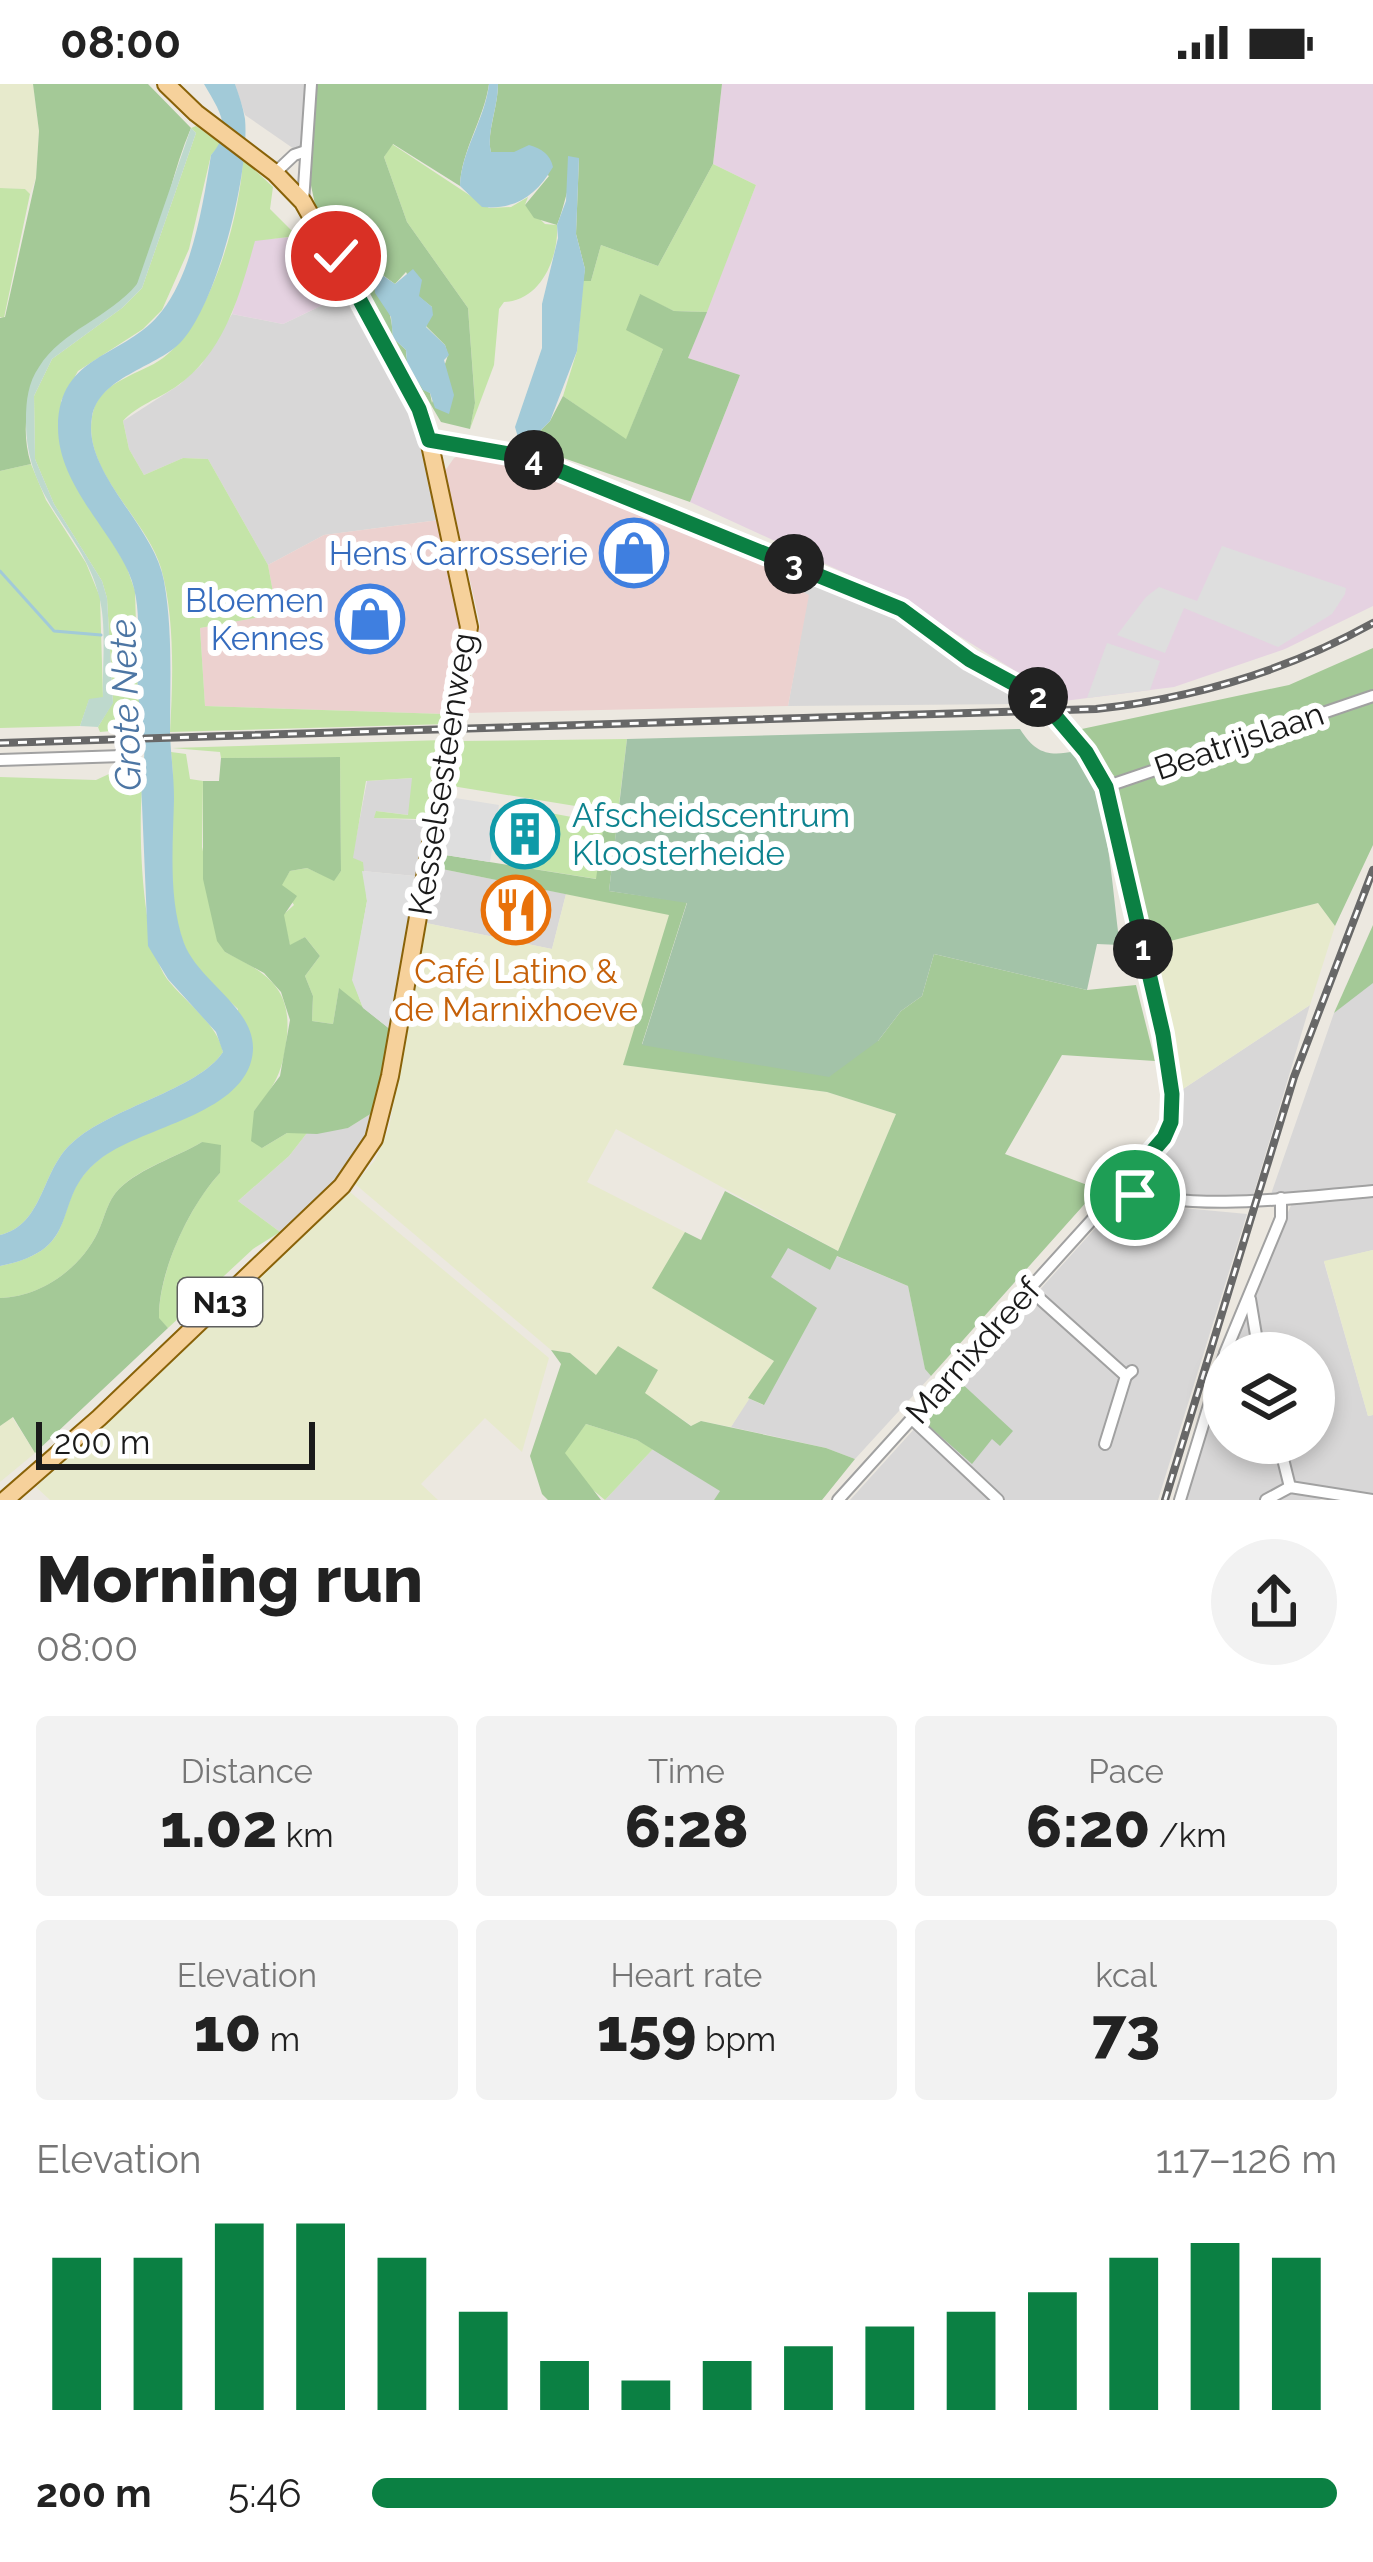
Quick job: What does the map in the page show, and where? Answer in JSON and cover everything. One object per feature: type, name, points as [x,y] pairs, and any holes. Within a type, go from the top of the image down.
[{"type":"main road","name":"Kesselsesteenweg","points":[[5,1500],[99,1418],[342,1186],[364,1158],[379,1127],[393,1058],[469,627],[429,440],[408,389],[303,202],[259,158],[214,127],[166,84]]},
{"type":"street","points":[[303,202],[310,84]]},
{"type":"street","points":[[275,172],[306,151]]},
{"type":"street","name":"Marnixdreef","points":[[429,440],[526,457],[901,609],[970,660],[1040,698],[1086,752],[1106,787],[1163,1034],[1173,1108],[1164,1138],[838,1500]]},
{"type":"street","name":"Beatrijslaan","points":[[1106,787],[1373,696]]},
{"type":"street","points":[[0,760],[123,756]]},
{"type":"street","points":[[1119,1190],[1213,1201],[1373,1191]]},
{"type":"street","points":[[1234,1332],[1281,1219],[1281,1198]]},
{"type":"street","points":[[1029,1289],[1129,1374],[1106,1444]]},
{"type":"street","points":[[1249,1295],[1255,1332]]},
{"type":"street","points":[[912,1419],[998,1500]]},
{"type":"street","points":[[1180,1500],[1203,1426]]},
{"type":"street","points":[[1284,1464],[1290,1487]]},
{"type":"street","points":[[1266,1500],[1290,1487],[1373,1500]]},
{"type":"shaded area","points":[[235,84],[313,84],[310,160],[245,115]]},
{"type":"shaded area","points":[[722,84],[1373,84],[1373,606],[1285,649],[1174,687],[1064,701],[893,595],[690,502],[740,375],[688,358],[756,185],[713,164]]},
{"type":"shaded area","points":[[318,235],[350,292],[283,324],[232,314],[255,240]]},
{"type":"shaded area","points":[[350,292],[415,412],[439,520],[324,535],[268,565],[208,459],[183,458],[144,475],[129,449],[123,421],[201,365],[232,314],[283,324]]},
{"type":"shaded area","points":[[467,452],[518,464],[806,582],[803,592],[809,595],[788,706],[467,713],[480,624],[445,471],[454,458]]},
{"type":"shaded area","points":[[439,520],[462,616],[462,638],[444,714],[205,706],[200,628],[277,614],[268,565],[324,535]]},
{"type":"shaded area","points":[[1222,546],[1346,588],[1345,594],[1332,614],[1278,647],[1184,608],[1165,653],[1117,635],[1159,587],[1197,601]]},
{"type":"shaded area","points":[[806,582],[909,625],[1026,704],[788,706],[808,596],[803,592]]},
{"type":"shaded area","points":[[1107,643],[1160,661],[1150,690],[1087,698]]},
{"type":"shaded area","points":[[413,778],[409,815],[376,811],[375,818],[418,820],[430,826],[415,876],[362,871],[363,862],[352,859],[367,781]]},
{"type":"shaded area","points":[[449,797],[499,805],[490,862],[439,854]]},
{"type":"shaded area","points":[[437,868],[566,894],[552,949],[426,923]]},
{"type":"shaded area","points":[[362,871],[415,876],[391,1030],[363,1008],[352,980],[367,901]]},
{"type":"shaded area","points":[[1373,983],[1373,1250],[1324,1262],[1368,1416],[1373,1415],[1373,1500],[1185,1500],[1203,1442],[1203,1464],[1335,1464],[1335,1332],[1237,1332],[1296,1194],[1271,1194],[1334,1013]]},
{"type":"shaded area","points":[[1310,1005],[1253,1196],[1201,1197],[1131,1188],[1171,1142],[1180,1123],[1183,1089]]},
{"type":"shaded area","points":[[372,1113],[363,1142],[342,1173],[280,1232],[238,1201],[289,1156],[307,1133],[348,1128]]},
{"type":"shaded area","points":[[1119,1202],[1247,1214],[1210,1332],[1203,1332],[1203,1355],[1158,1500],[850,1500]]},
{"type":"shaded area","points":[[788,1247],[830,1270],[836,1256],[908,1286],[925,1368],[931,1376],[855,1459],[731,1427],[748,1398],[763,1405],[816,1309],[770,1277]]},
{"type":"shaded area","points":[[653,1449],[721,1491],[714,1500],[605,1500]]},
{"type":"green space","points":[[0,84],[33,84],[39,131],[36,178],[30,194],[25,189],[0,188]]},
{"type":"green space","points":[[33,84],[148,84],[191,128],[140,279],[115,309],[66,340],[40,369],[26,418],[31,464],[0,471],[0,318],[5,317],[36,178],[39,131]]},
{"type":"green space","points":[[315,84],[489,84],[460,186],[393,144],[384,157],[407,222],[468,308],[475,403],[470,429],[441,422],[316,209],[309,176]],"holes":[[[406,272],[418,296],[432,307],[426,326],[445,345],[448,355],[432,403],[430,393],[410,368],[406,350],[393,338],[380,273],[395,284]]]},
{"type":"green space","points":[[498,84],[722,84],[713,164],[658,266],[601,245],[591,281],[583,281],[585,269],[576,234],[579,158],[557,225],[534,218],[525,205],[549,176],[514,152],[491,152]]},
{"type":"green space","points":[[196,126],[221,144],[211,155],[189,249],[162,310],[143,329],[78,371],[61,401],[69,472],[126,565],[135,591],[138,694],[145,728],[100,732],[98,727],[113,702],[107,598],[102,581],[54,504],[35,459],[34,396],[52,359],[142,288],[196,133],[191,128]]},
{"type":"green space","points":[[191,128],[196,133],[142,288],[52,359],[34,396],[35,459],[54,504],[102,581],[107,598],[113,703],[98,727],[80,726],[89,699],[103,697],[101,608],[81,552],[35,473],[28,448],[28,392],[49,354],[137,284]]},
{"type":"green space","points":[[392,144],[489,208],[511,207],[528,197],[525,205],[545,224],[557,225],[551,263],[538,286],[499,309],[494,365],[470,429],[475,402],[468,308],[407,222],[384,157]]},
{"type":"green space","points":[[243,159],[273,187],[270,209],[297,236],[255,241],[228,321],[207,356],[177,386],[123,421],[129,449],[144,475],[183,458],[208,459],[268,565],[277,614],[200,628],[205,706],[444,714],[448,724],[170,732],[171,628],[166,587],[153,549],[104,473],[91,433],[93,412],[104,392],[163,358],[195,319],[229,238]]},
{"type":"green space","points":[[713,164],[756,185],[707,312],[674,311],[639,295],[663,349],[626,440],[563,396],[577,351],[583,281],[591,281],[601,245],[658,266]]},
{"type":"green space","points":[[0,188],[25,189],[30,194],[4,318],[0,317]]},
{"type":"green space","points":[[640,294],[674,311],[707,312],[688,358],[740,375],[690,502],[526,445],[550,421],[563,396],[626,439],[663,349],[626,330]]},
{"type":"green space","points":[[31,464],[100,597],[103,698],[89,700],[80,726],[0,728],[0,471]]},
{"type":"green space","points":[[1373,648],[1373,845],[1335,926],[1318,903],[1151,946],[1115,777],[1077,730],[1289,685]]},
{"type":"green space","points":[[1020,729],[1043,751],[1076,751],[1096,794],[1120,945],[1097,944],[1087,990],[934,954],[922,996],[901,1011],[878,1041],[829,1077],[642,1045],[687,903],[609,891],[627,739]]},
{"type":"green space","points":[[627,739],[618,813],[452,786],[460,741]]},
{"type":"green space","points":[[445,740],[430,826],[417,825],[417,819],[374,818],[376,811],[408,815],[412,778],[366,781],[353,858],[363,862],[367,901],[353,980],[363,1008],[339,989],[333,1024],[312,1021],[313,996],[305,976],[320,956],[305,937],[290,946],[283,915],[294,905],[281,885],[290,871],[307,868],[334,880],[341,871],[340,757],[221,758],[220,752],[172,748]]},
{"type":"green space","points":[[171,752],[186,754],[190,779],[203,781],[202,847],[225,952],[266,977],[286,1010],[282,1064],[254,1111],[262,1148],[287,1133],[307,1133],[289,1156],[238,1201],[280,1232],[253,1249],[168,1328],[159,1319],[170,1261],[187,1222],[220,1173],[202,1142],[119,1189],[91,1245],[45,1286],[0,1298],[0,1266],[45,1248],[56,1236],[73,1193],[96,1162],[141,1135],[222,1098],[238,1009],[202,974],[182,938],[173,886]]},
{"type":"green space","points":[[146,757],[141,837],[150,934],[167,979],[207,1022],[223,1052],[194,1077],[72,1143],[54,1167],[34,1209],[14,1229],[0,1235],[0,777],[96,780]]},
{"type":"green space","points":[[340,757],[341,871],[334,881],[307,868],[290,871],[282,885],[297,896],[284,915],[290,945],[305,937],[320,956],[305,976],[313,996],[312,1021],[333,1024],[339,988],[391,1030],[372,1113],[348,1128],[287,1133],[262,1148],[251,1141],[254,1111],[280,1076],[290,1020],[281,992],[264,973],[225,952],[217,941],[203,879],[203,781],[219,781],[221,758]]},
{"type":"green space","points":[[518,807],[604,823],[597,879],[509,865],[511,848],[554,853],[559,822],[516,818]]},
{"type":"green space","points":[[604,823],[617,824],[609,891],[687,902],[642,1044],[878,1041],[901,1011],[922,996],[934,954],[1087,990],[1136,985],[1155,1061],[1062,1055],[1005,1154],[1098,1189],[931,1376],[925,1369],[908,1286],[837,1256],[830,1270],[788,1248],[771,1277],[817,1308],[764,1405],[748,1398],[774,1361],[652,1288],[685,1232],[701,1240],[725,1191],[838,1251],[896,1114],[827,1092],[623,1065],[669,915],[437,868],[439,854],[596,879]]},
{"type":"green space","points":[[566,894],[670,914],[624,1065],[827,1092],[896,1114],[838,1251],[616,1129],[587,1182],[685,1232],[653,1288],[774,1361],[731,1427],[701,1421],[692,1426],[644,1393],[658,1370],[618,1347],[597,1376],[570,1353],[551,1350],[355,1184],[375,1160],[389,1128],[426,923],[552,949]]},
{"type":"green space","points":[[1318,903],[1335,926],[1310,1005],[1183,1089],[1151,946]]},
{"type":"green space","points":[[1373,925],[1373,983],[1334,1013]]},
{"type":"green space","points":[[202,1142],[221,1145],[220,1173],[197,1203],[170,1261],[159,1318],[168,1328],[35,1453],[13,1417],[0,1426],[0,1298],[30,1292],[58,1278],[91,1245],[119,1189]]},
{"type":"green space","points":[[350,1192],[549,1358],[522,1452],[485,1418],[421,1484],[438,1500],[50,1500],[36,1487]]},
{"type":"green space","points":[[1373,1250],[1373,1415],[1368,1416],[1324,1261]]},
{"type":"green space","points":[[618,1346],[658,1370],[645,1393],[691,1426],[701,1421],[826,1448],[855,1459],[822,1500],[714,1500],[720,1491],[637,1440],[586,1424],[565,1453],[601,1500],[548,1500],[530,1456],[561,1364],[551,1350],[570,1353],[596,1375]]},
{"type":"green space","points":[[958,1380],[1013,1431],[1000,1446],[992,1439],[972,1464],[922,1420]]},
{"type":"green space","points":[[12,1417],[35,1453],[0,1482],[0,1426]]},
{"type":"green space","points":[[586,1424],[653,1449],[605,1500],[587,1485],[564,1452]]},
{"type":"water","points":[[204,84],[235,84],[245,119],[242,171],[218,269],[194,325],[180,343],[105,392],[92,417],[92,438],[108,478],[158,560],[164,581],[170,639],[173,872],[179,926],[192,958],[250,1030],[250,1065],[224,1097],[99,1160],[74,1191],[56,1236],[45,1248],[0,1266],[0,1235],[14,1229],[34,1209],[54,1167],[72,1143],[194,1077],[223,1052],[216,1032],[168,979],[148,946],[135,595],[125,565],[65,465],[58,427],[69,384],[96,359],[147,327],[182,277],[211,155],[222,137],[219,111]]},
{"type":"water","points":[[489,84],[498,84],[491,152],[514,152],[529,145],[545,153],[553,167],[524,199],[482,207],[460,186]]},
{"type":"water","points":[[568,156],[579,158],[576,234],[585,269],[577,351],[550,421],[526,445],[519,441],[515,427],[542,348],[542,304],[566,201]]},
{"type":"water","points":[[413,269],[422,280],[419,296],[432,307],[426,327],[449,355],[444,360],[454,395],[449,414],[435,408],[430,393],[423,390],[407,364],[406,350],[393,338],[391,317],[375,293],[374,276],[379,273],[395,284]]},
{"type":"waterway","name":"Grote Nete","points":[[0,571],[54,631],[101,635]]},
{"type":"railway","points":[[0,743],[1096,709],[1169,698],[1239,680],[1307,655],[1373,623]]},
{"type":"railway","points":[[1165,1500],[1294,1077],[1373,870]]},
{"type":"place","name":"Hens Carrosserie","points":[[634,553]]},
{"type":"place","name":"Bloemen Kennes","points":[[370,619]]},
{"type":"place","name":"Afscheidscentrum Kloosterheide","points":[[525,834]]},
{"type":"place","name":"Café Latino & de Marnixhoeve","points":[[516,910]]},
{"type":"route","points":[[336,256],[419,409],[429,440],[526,457],[901,609],[970,660],[1040,698],[1075,737],[1106,787],[1163,1034],[1172,1094],[1171,1122],[1164,1138],[1119,1190],[1135,1195]]}]
